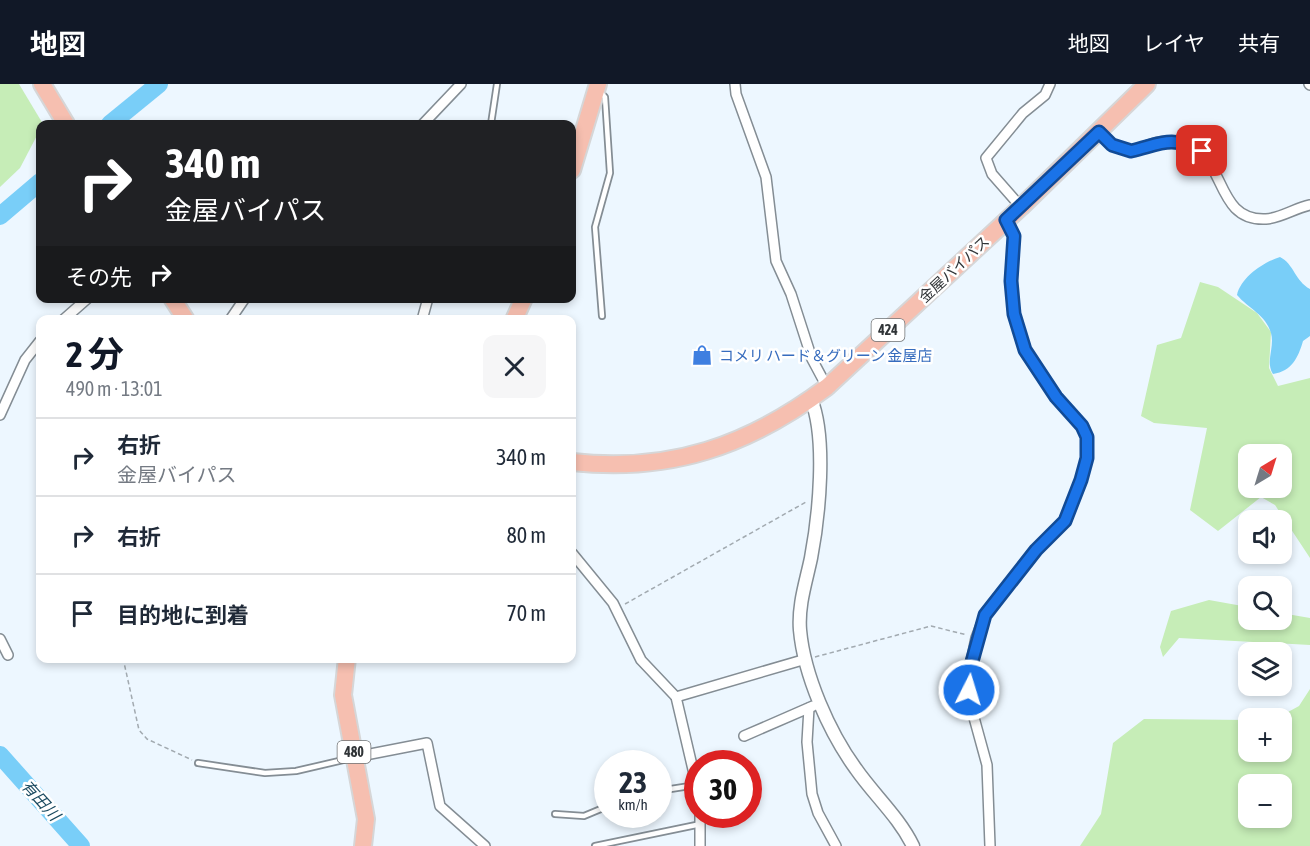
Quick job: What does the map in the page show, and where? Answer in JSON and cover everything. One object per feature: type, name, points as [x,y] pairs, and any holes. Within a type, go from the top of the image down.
[{"type":"highway","name":"金屋バイパス","points":[[576,462],[639,464],[686,458],[746,437],[811,399],[827,387],[1021,207],[1148,84]]},
{"type":"highway","points":[[576,157],[597,86]]},
{"type":"highway","points":[[44,87],[64,120]]},
{"type":"highway","name":"480","points":[[344,663],[343,695],[366,819],[363,846]]},
{"type":"street","points":[[427,120],[461,84]]},
{"type":"street","points":[[735,84],[736,94],[766,177],[776,261],[791,294],[812,359],[827,387]]},
{"type":"street","points":[[1021,207],[992,174],[986,158],[1023,113],[1045,95],[1050,84]]},
{"type":"street","points":[[1099,132],[1112,145],[1131,151],[1154,143],[1172,141],[1202,151],[1214,166],[1226,198],[1241,213],[1251,217],[1268,219],[1310,205]]},
{"type":"street","points":[[990,846],[987,765],[970,703],[968,676],[976,638],[985,615],[1036,550],[1065,521],[1087,458],[1087,437],[1082,426],[1056,397],[1025,350],[1014,314],[1011,281],[1014,236],[1006,220]]},
{"type":"street","points":[[69,315],[82,303]]},
{"type":"street","points":[[0,415],[20,369],[36,347]]},
{"type":"street","points":[[811,399],[819,428],[818,496],[811,556],[801,602],[800,630],[815,705],[846,755],[913,846]]},
{"type":"street","points":[[576,558],[616,609],[641,660],[676,697],[688,750]]},
{"type":"street","points":[[0,639],[8,655]]},
{"type":"street","points":[[676,697],[806,659]]},
{"type":"street","points":[[744,736],[815,705]]},
{"type":"street","points":[[815,705],[807,742],[812,794],[818,813],[836,846]]},
{"type":"street","points":[[354,757],[427,743],[440,806],[485,846]]},
{"type":"street","points":[[700,846],[701,828]]},
{"type":"lane","points":[[492,120],[497,84]]},
{"type":"lane","points":[[597,86],[605,97],[610,173],[595,227],[602,316]]},
{"type":"lane","points":[[198,763],[265,773],[296,771],[354,757]]},
{"type":"lane","points":[[555,814],[584,816],[594,812]]},
{"type":"lane","points":[[595,846],[684,823]]},
{"type":"path","points":[[616,609],[666,578],[818,496]]},
{"type":"path","points":[[806,659],[930,626],[976,638]]},
{"type":"path","points":[[124,663],[139,730],[147,739],[198,763]]},
{"type":"green space","points":[[0,84],[19,84],[41,120],[36,120],[36,137],[20,168],[0,187]]},
{"type":"green space","points":[[1200,282],[1218,287],[1257,313],[1271,332],[1269,368],[1278,386],[1310,378],[1310,558],[1292,531],[1292,510],[1278,510],[1275,505],[1263,498],[1292,498],[1292,444],[1238,444],[1238,498],[1260,498],[1245,510],[1238,510],[1238,515],[1218,531],[1190,510],[1207,428],[1154,423],[1141,416],[1157,345],[1181,338]]},
{"type":"green space","points":[[1209,600],[1238,605],[1238,630],[1292,630],[1292,615],[1310,618],[1310,645],[1292,644],[1292,642],[1179,638],[1163,657],[1160,647],[1171,611]]},
{"type":"green space","points":[[1310,689],[1310,846],[1080,846],[1101,814],[1113,743],[1144,719],[1238,720],[1238,762],[1292,762],[1292,710],[1299,706]]},
{"type":"water","points":[[1280,257],[1310,289],[1310,336],[1303,341],[1290,367],[1273,374],[1270,364],[1272,338],[1269,327],[1261,316],[1237,295],[1248,276]]},
{"type":"waterway","name":"有田川","points":[[115,120],[159,84]]},
{"type":"waterway","name":"有田川","points":[[0,216],[36,185]]},
{"type":"waterway","name":"有田川","points":[[0,755],[81,846]]},
{"type":"place","name":"コメリ ハード＆グリーン 金屋店","points":[[702,355]]},
{"type":"route","points":[[969,690],[968,676],[976,638],[985,615],[1036,550],[1054,535],[1065,521],[1087,458],[1087,437],[1082,426],[1036,371],[1025,350],[1014,314],[1011,281],[1014,236],[1006,220],[1099,132],[1112,145],[1131,151],[1161,141],[1182,142],[1202,151]]}]
